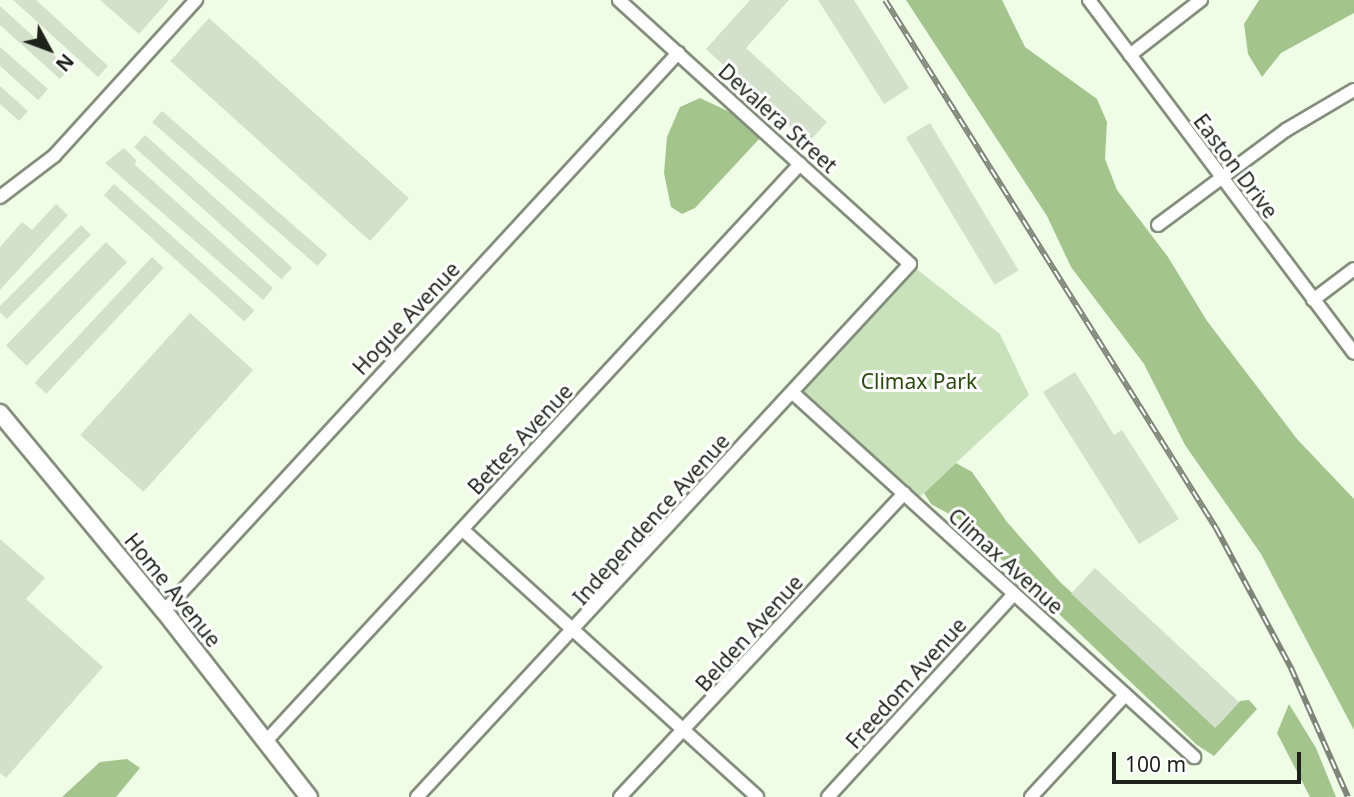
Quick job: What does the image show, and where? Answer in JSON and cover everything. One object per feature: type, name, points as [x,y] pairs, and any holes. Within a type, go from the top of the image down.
[{"type":"street","points":[[0,197],[54,156],[196,0]]},
{"type":"street","name":"Devalera Street","points":[[619,0],[910,264]]},
{"type":"street","name":"Easton Drive","points":[[1089,0],[1354,353]]},
{"type":"street","points":[[1130,55],[1201,0]]},
{"type":"street","name":"Hogue Avenue","points":[[164,611],[678,53]]},
{"type":"street","points":[[1158,225],[1294,124],[1354,90]]},
{"type":"street","name":"Bettes Avenue","points":[[267,740],[800,164]]},
{"type":"street","name":"Independence Avenue","points":[[417,797],[575,631],[910,264]]},
{"type":"street","points":[[1313,300],[1354,269]]},
{"type":"street","name":"Climax Avenue","points":[[793,393],[1194,757]]},
{"type":"street","name":"Home Avenue","points":[[0,413],[164,611],[309,797]]},
{"type":"street","name":"Belden Avenue","points":[[620,797],[685,732],[904,493]]},
{"type":"street","points":[[463,530],[757,797]]},
{"type":"street","name":"Freedom Avenue","points":[[828,797],[1013,595]]},
{"type":"street","points":[[1031,797],[1125,695]]},
{"type":"green space","points":[[906,0],[1002,0],[1025,47],[1097,99],[1107,122],[1105,159],[1117,190],[1168,257],[1207,321],[1297,439],[1354,499],[1354,730],[1261,554],[1185,445],[1144,364],[1071,267],[1047,216]]},
{"type":"green space","points":[[1259,0],[1354,0],[1354,13],[1281,53],[1262,77],[1248,54],[1244,24]]},
{"type":"green space","points":[[700,98],[734,114],[761,137],[695,208],[682,214],[671,207],[664,173],[667,137],[680,107]]},
{"type":"green space","name":"Climax Park","points":[[910,264],[1000,334],[1029,395],[914,502],[793,393]]},
{"type":"green space","points":[[956,463],[972,472],[1007,522],[1060,582],[1218,725],[1240,701],[1249,700],[1257,709],[1214,756],[1197,745],[960,520],[931,504],[924,493]]},
{"type":"green space","points":[[1289,704],[1316,748],[1336,797],[1310,797],[1277,733]]},
{"type":"green space","points":[[127,759],[140,768],[116,797],[62,797],[100,762]]},
{"type":"building","points":[[13,0],[36,0],[108,66],[98,77]]},
{"type":"building","points":[[100,0],[169,0],[139,34]]},
{"type":"building","points":[[750,0],[789,0],[746,48],[827,122],[808,143],[706,49]]},
{"type":"building","points":[[818,0],[854,0],[909,88],[884,104]]},
{"type":"building","points":[[0,6],[69,69],[60,79],[0,25]]},
{"type":"building","points":[[209,18],[409,198],[370,241],[170,61]]},
{"type":"building","points":[[0,47],[48,89],[38,100],[0,66]]},
{"type":"building","points":[[0,86],[28,111],[19,121],[0,104]]},
{"type":"building","points":[[162,111],[327,255],[317,266],[152,122]]},
{"type":"building","points":[[930,123],[1019,270],[995,285],[906,137]]},
{"type":"building","points":[[145,135],[292,267],[281,279],[134,147]]},
{"type":"building","points":[[124,148],[136,160],[135,165],[273,288],[263,300],[105,163]]},
{"type":"building","points":[[114,184],[254,310],[244,322],[104,195]]},
{"type":"building","points":[[56,204],[68,215],[0,290],[0,247],[22,222],[32,230]]},
{"type":"building","points":[[81,225],[91,235],[7,319],[0,312],[0,306]]},
{"type":"building","points":[[106,242],[127,262],[27,366],[6,346]]},
{"type":"building","points":[[152,257],[164,268],[46,394],[35,383]]},
{"type":"building","points":[[190,313],[253,370],[143,492],[80,435]]},
{"type":"building","points":[[1075,372],[1114,435],[1122,430],[1179,519],[1139,544],[1043,392]]},
{"type":"building","points":[[0,539],[45,578],[26,599],[103,667],[6,778],[0,773]]},
{"type":"building","points":[[1095,568],[1239,702],[1215,728],[1071,594]]},
{"type":"railway","points":[[885,0],[1216,528],[1291,668],[1348,797]]}]
